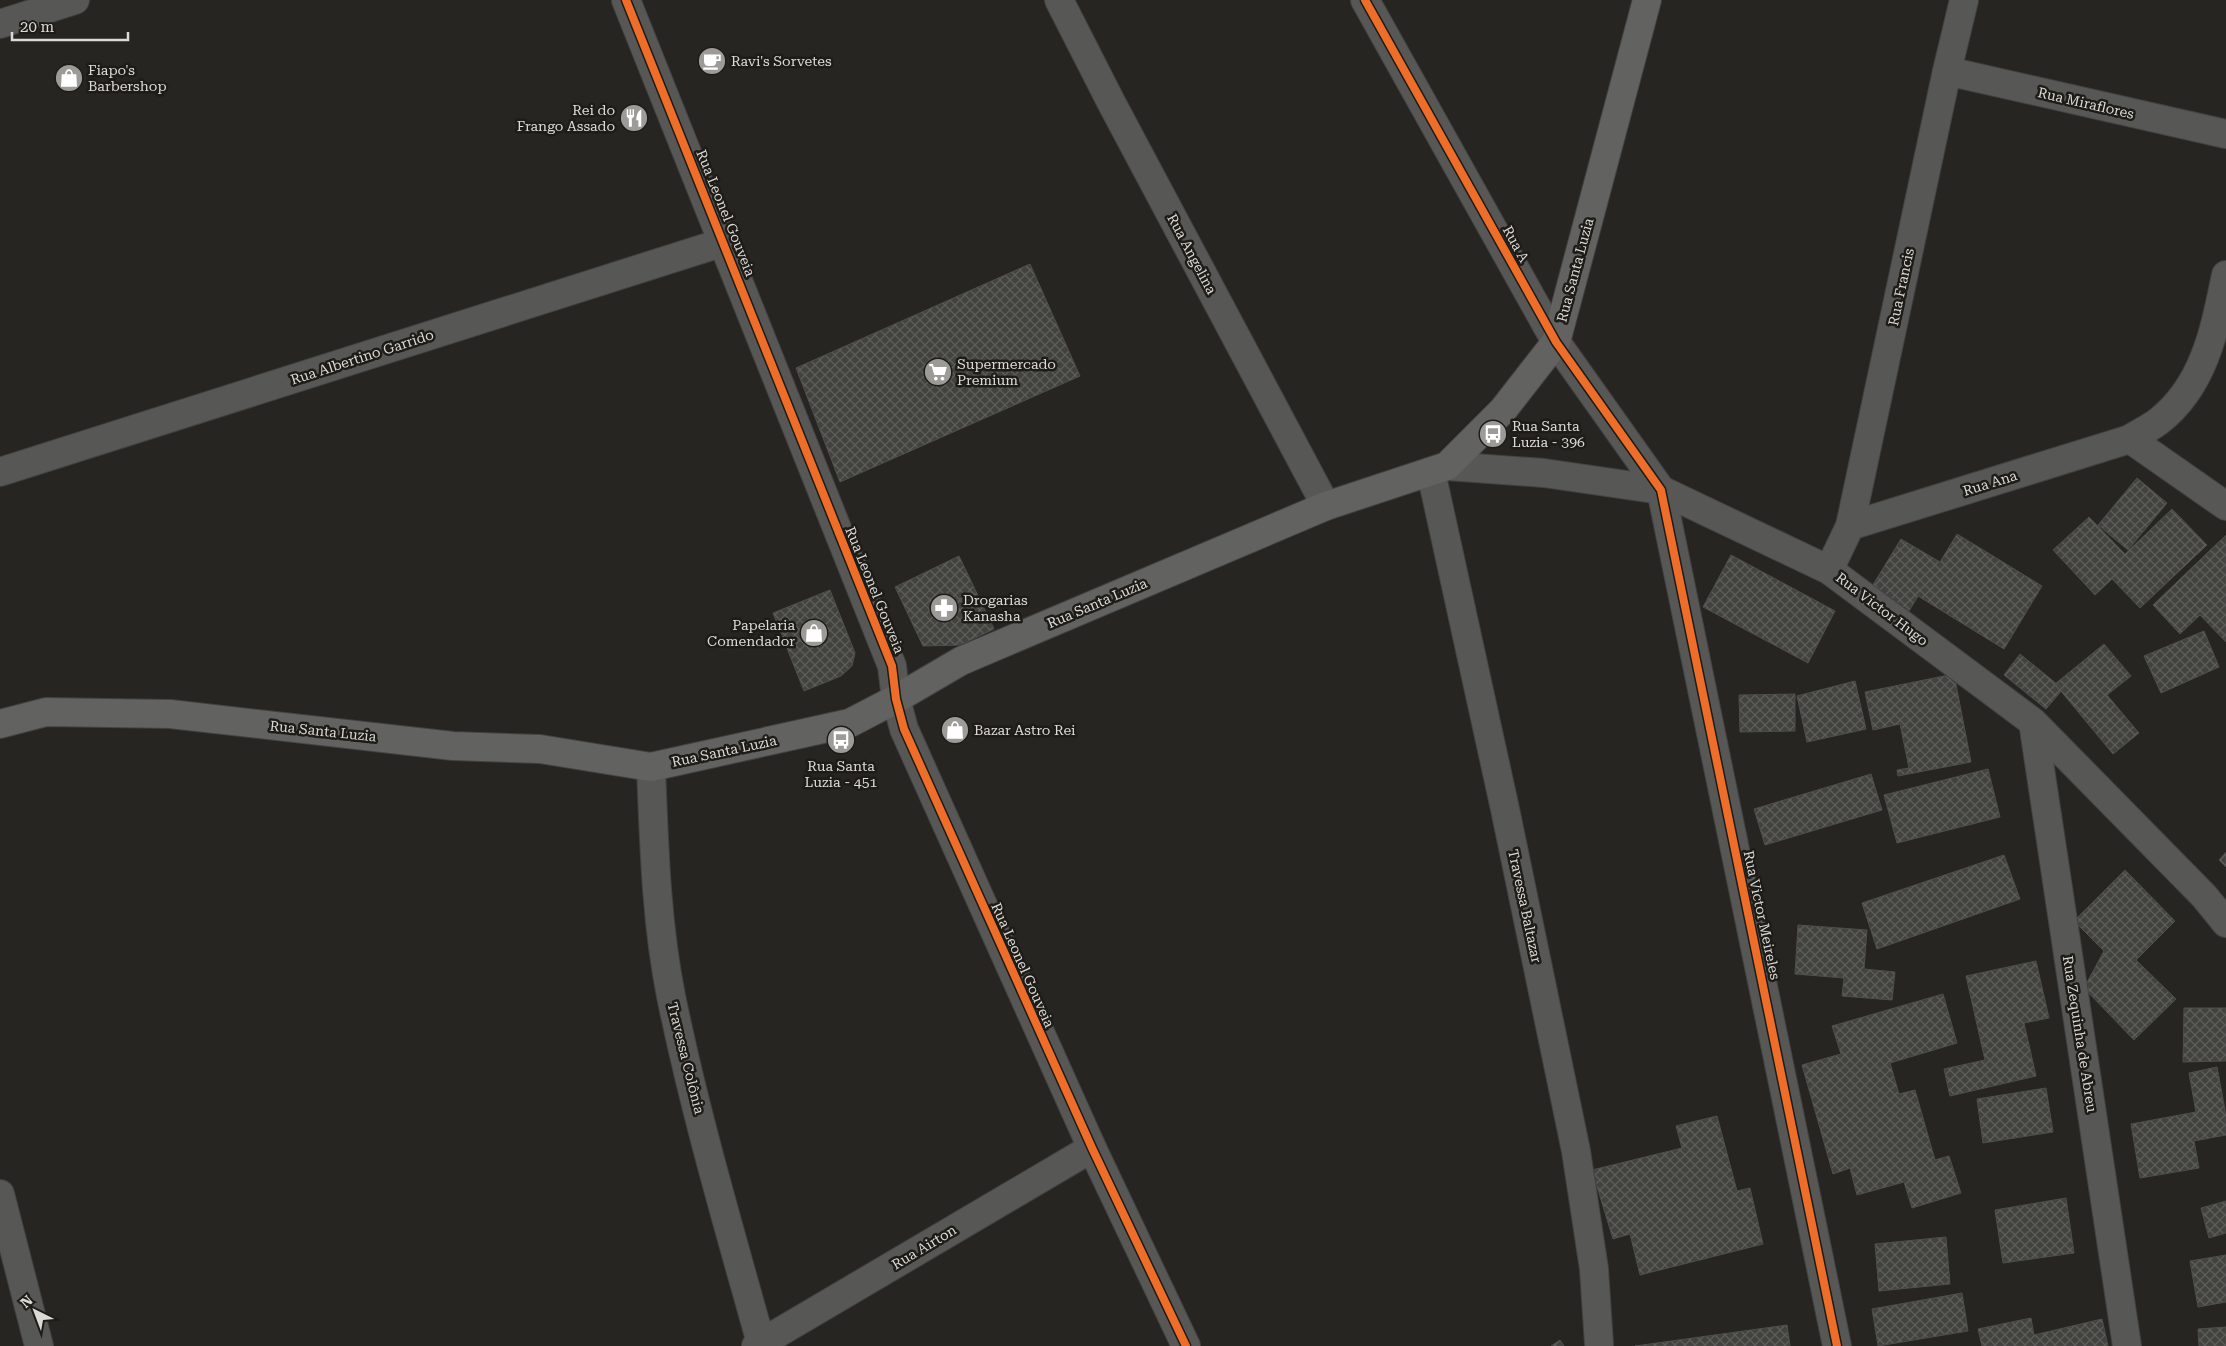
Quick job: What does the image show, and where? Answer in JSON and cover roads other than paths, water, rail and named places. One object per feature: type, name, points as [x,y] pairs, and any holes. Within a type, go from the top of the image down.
[{"type":"main road","name":"Rua Santa Luzia","points":[[0,724],[46,712],[170,714],[453,746],[540,749],[651,767],[850,723],[961,661],[1326,506],[1439,469],[1503,410],[1556,342],[1647,0]]},
{"type":"street","points":[[0,24],[75,0]]},
{"type":"street","name":"Rua Leonel Gouveia","points":[[626,0],[892,666],[896,699],[904,729],[1092,1148],[1186,1346]]},
{"type":"street","name":"Rua Angelina","points":[[1059,0],[1110,102],[1326,506]]},
{"type":"street","name":"Rua A","points":[[1366,0],[1556,342],[1661,490]]},
{"type":"street","name":"Rua Francis","points":[[1829,570],[1850,526],[1946,71],[1964,0]]},
{"type":"street","name":"Rua Miraflores","points":[[1946,71],[2226,134]]},
{"type":"street","name":"Rua Albertino Garrido","points":[[0,472],[724,242]]},
{"type":"street","name":"Rua Ana","points":[[1850,526],[2130,439],[2160,420],[2186,392],[2202,368],[2220,333],[2226,275]]},
{"type":"street","points":[[2130,439],[2226,506]]},
{"type":"street","name":"Rua Victor Hugo","points":[[1439,469],[1544,473],[1661,490],[1829,570],[2033,722],[2204,896],[2226,923]]},
{"type":"street","name":"Travessa Baltazar","points":[[1439,469],[1505,809],[1576,1151],[1594,1269],[1599,1344]]},
{"type":"street","name":"Rua Victor Meireles","points":[[1661,490],[1837,1346]]},
{"type":"street","name":"Rua Zequinha de Abreu","points":[[2033,722],[2127,1346]]},
{"type":"street","name":"Travessa Colônia","points":[[651,767],[654,864],[671,995],[758,1345]]},
{"type":"street","name":"Rua Airton","points":[[758,1345],[1092,1148]]},
{"type":"street","points":[[0,1194],[38,1346]]},
{"type":"place","name":"Ravi's Sorvetes","points":[[712,61]]},
{"type":"place","name":"Fiapo's Barbershop","points":[[69,78]]},
{"type":"place","name":"Rei do Frango Assado","points":[[634,118]]},
{"type":"place","name":"Supermercado Premium","points":[[938,372]]},
{"type":"place","name":"Rua Santa Luzia - 396","points":[[1493,434]]},
{"type":"place","name":"Drogarias Kanasha","points":[[944,608]]},
{"type":"place","name":"Papelaria Comendador","points":[[814,633]]},
{"type":"place","name":"Bazar Astro Rei","points":[[955,730]]},
{"type":"place","name":"Rua Santa Luzia - 451","points":[[841,740]]}]
